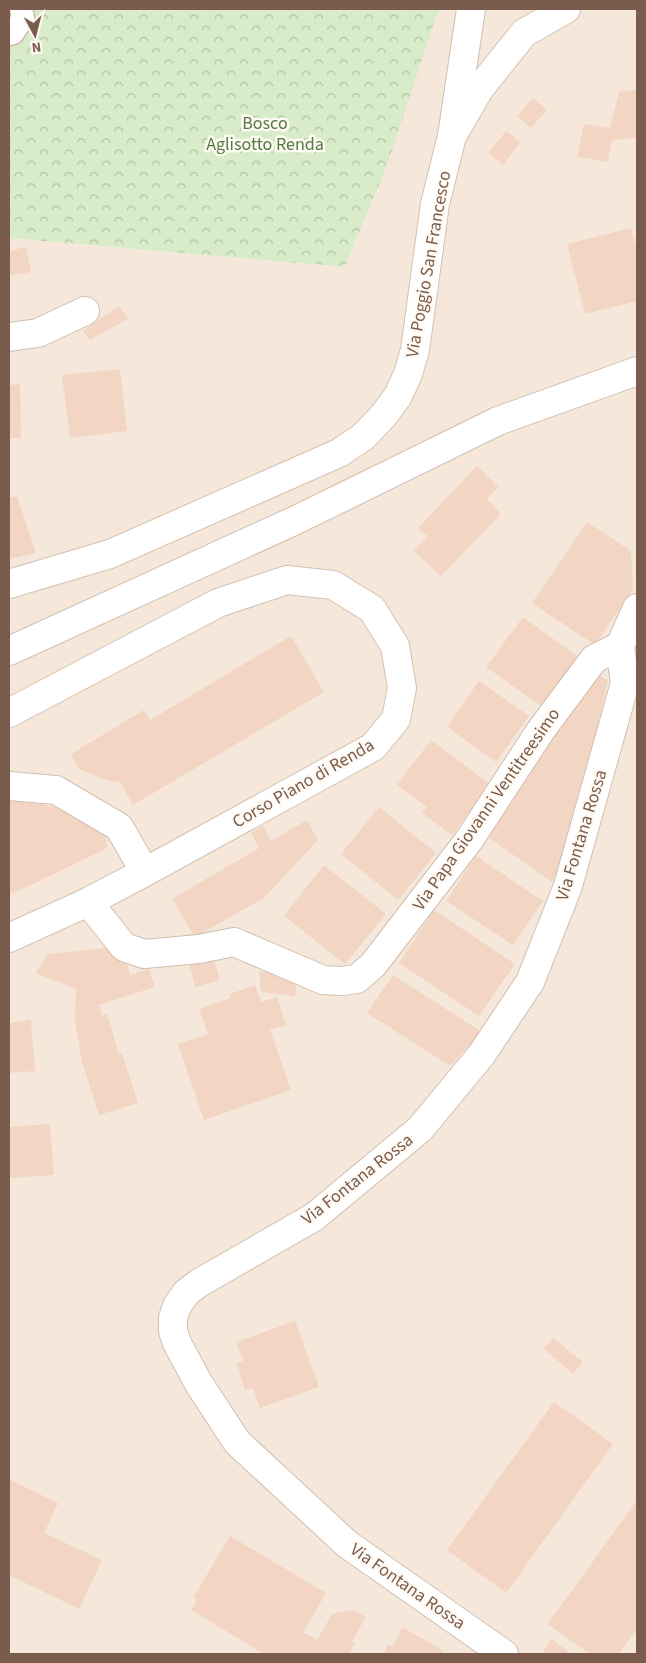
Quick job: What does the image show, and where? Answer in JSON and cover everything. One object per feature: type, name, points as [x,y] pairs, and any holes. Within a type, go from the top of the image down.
[{"type":"street","points":[[452,136],[471,9]]},
{"type":"street","name":"Via Poggio San Francesco","points":[[9,584],[110,554],[339,453],[363,437],[377,423],[398,396],[408,374],[415,350],[434,204],[452,136],[480,88],[524,33],[566,9]]},
{"type":"street","points":[[9,337],[38,333],[85,311]]},
{"type":"street","points":[[9,651],[296,520],[498,421],[637,371]]},
{"type":"street","name":"Corso Piano di Renda","points":[[9,713],[218,603],[287,580],[333,585],[372,609],[395,646],[402,688],[396,719],[373,747],[88,902],[9,938]]},
{"type":"street","points":[[620,646],[637,608]]},
{"type":"street","name":"Via Papa Giovanni Ventitreesimo","points":[[88,902],[124,947],[144,954],[200,949],[234,942],[323,980],[342,981],[357,979],[373,966],[469,840],[540,730],[594,659],[620,646]]},
{"type":"street","name":"Via Fontana Rossa","points":[[504,1654],[347,1544],[237,1442],[199,1384],[177,1344],[173,1331],[173,1318],[177,1306],[186,1292],[314,1217],[420,1129],[488,1046],[530,982],[568,886],[625,683],[620,646]]},
{"type":"street","points":[[9,786],[56,790],[119,827],[145,872]]},
{"type":"lane","points":[[9,34],[13,33],[23,18],[21,9]]},
{"type":"shaded area","points":[[439,9],[637,9],[637,1654],[9,1654],[9,238],[345,267],[388,163]]},
{"type":"green space","name":"Bosco Aglisotto Renda","points":[[9,9],[439,9],[388,163],[345,267],[9,238]]},
{"type":"building","points":[[637,90],[637,138],[612,140],[608,162],[577,157],[584,124],[610,128],[619,92]]},
{"type":"building","points":[[533,98],[547,110],[531,128],[517,116]]},
{"type":"building","points":[[506,131],[520,142],[503,165],[488,153]]},
{"type":"building","points":[[631,228],[637,252],[637,301],[585,314],[567,244]]},
{"type":"building","points":[[26,247],[31,272],[9,276],[9,251]]},
{"type":"building","points":[[119,306],[128,319],[90,340],[83,331]]},
{"type":"building","points":[[120,369],[127,431],[70,438],[62,375]]},
{"type":"building","points":[[20,384],[21,438],[9,438],[9,385]]},
{"type":"building","points":[[477,466],[498,487],[487,499],[501,514],[441,576],[414,551],[428,536],[418,528]]},
{"type":"building","points":[[17,496],[36,553],[9,559],[9,498]]},
{"type":"building","points":[[587,522],[631,551],[633,589],[595,645],[532,603]]},
{"type":"building","points":[[523,617],[581,659],[545,709],[486,667]]},
{"type":"building","points":[[291,636],[324,692],[133,805],[120,782],[109,781],[79,769],[71,754],[144,710],[150,720]]},
{"type":"building","points":[[591,671],[608,680],[571,843],[552,882],[485,835]]},
{"type":"building","points":[[479,681],[529,716],[496,762],[447,727]]},
{"type":"building","points":[[431,740],[490,784],[452,835],[422,813],[427,807],[397,785]]},
{"type":"building","points":[[9,797],[103,818],[107,848],[9,894]]},
{"type":"building","points":[[379,807],[436,853],[398,900],[341,854]]},
{"type":"building","points":[[307,820],[318,840],[264,898],[195,937],[172,899],[259,848],[251,833],[263,826],[271,841]]},
{"type":"building","points":[[476,856],[543,901],[513,945],[446,901]]},
{"type":"building","points":[[324,865],[386,914],[345,964],[284,916]]},
{"type":"building","points":[[434,910],[515,964],[479,1016],[399,963]]},
{"type":"building","points":[[113,947],[126,960],[130,975],[149,969],[155,987],[99,1005],[102,1016],[107,1014],[119,1054],[122,1053],[138,1103],[99,1115],[82,1062],[75,1021],[76,989],[35,973],[48,954]]},
{"type":"building","points":[[213,956],[220,980],[195,987],[189,963]]},
{"type":"building","points":[[259,971],[297,975],[295,996],[261,992]]},
{"type":"building","points":[[393,975],[482,1032],[450,1066],[367,1013]]},
{"type":"building","points":[[255,985],[261,1002],[277,997],[286,1025],[270,1030],[291,1090],[204,1120],[178,1044],[208,1034],[199,1009],[231,998],[230,994]]},
{"type":"building","points":[[31,1020],[35,1071],[9,1073],[9,1023]]},
{"type":"building","points":[[50,1124],[54,1175],[9,1178],[9,1127]]},
{"type":"building","points":[[295,1321],[319,1387],[260,1408],[253,1388],[245,1390],[237,1363],[243,1361],[236,1342]]},
{"type":"building","points":[[553,1338],[583,1362],[573,1374],[544,1349]]},
{"type":"building","points":[[554,1402],[613,1444],[506,1593],[447,1550]]},
{"type":"building","points":[[10,1480],[58,1503],[44,1533],[102,1560],[79,1609],[9,1575]]},
{"type":"building","points":[[637,1500],[637,1628],[619,1654],[590,1654],[548,1624]]},
{"type":"building","points":[[230,1536],[326,1593],[303,1632],[317,1640],[332,1614],[353,1610],[366,1617],[352,1641],[355,1642],[349,1654],[264,1654],[191,1610],[197,1600],[193,1598]]},
{"type":"building","points":[[402,1627],[442,1650],[443,1654],[384,1654],[387,1645],[393,1647]]},
{"type":"building","points":[[551,1639],[568,1651],[566,1654],[542,1654]]}]
